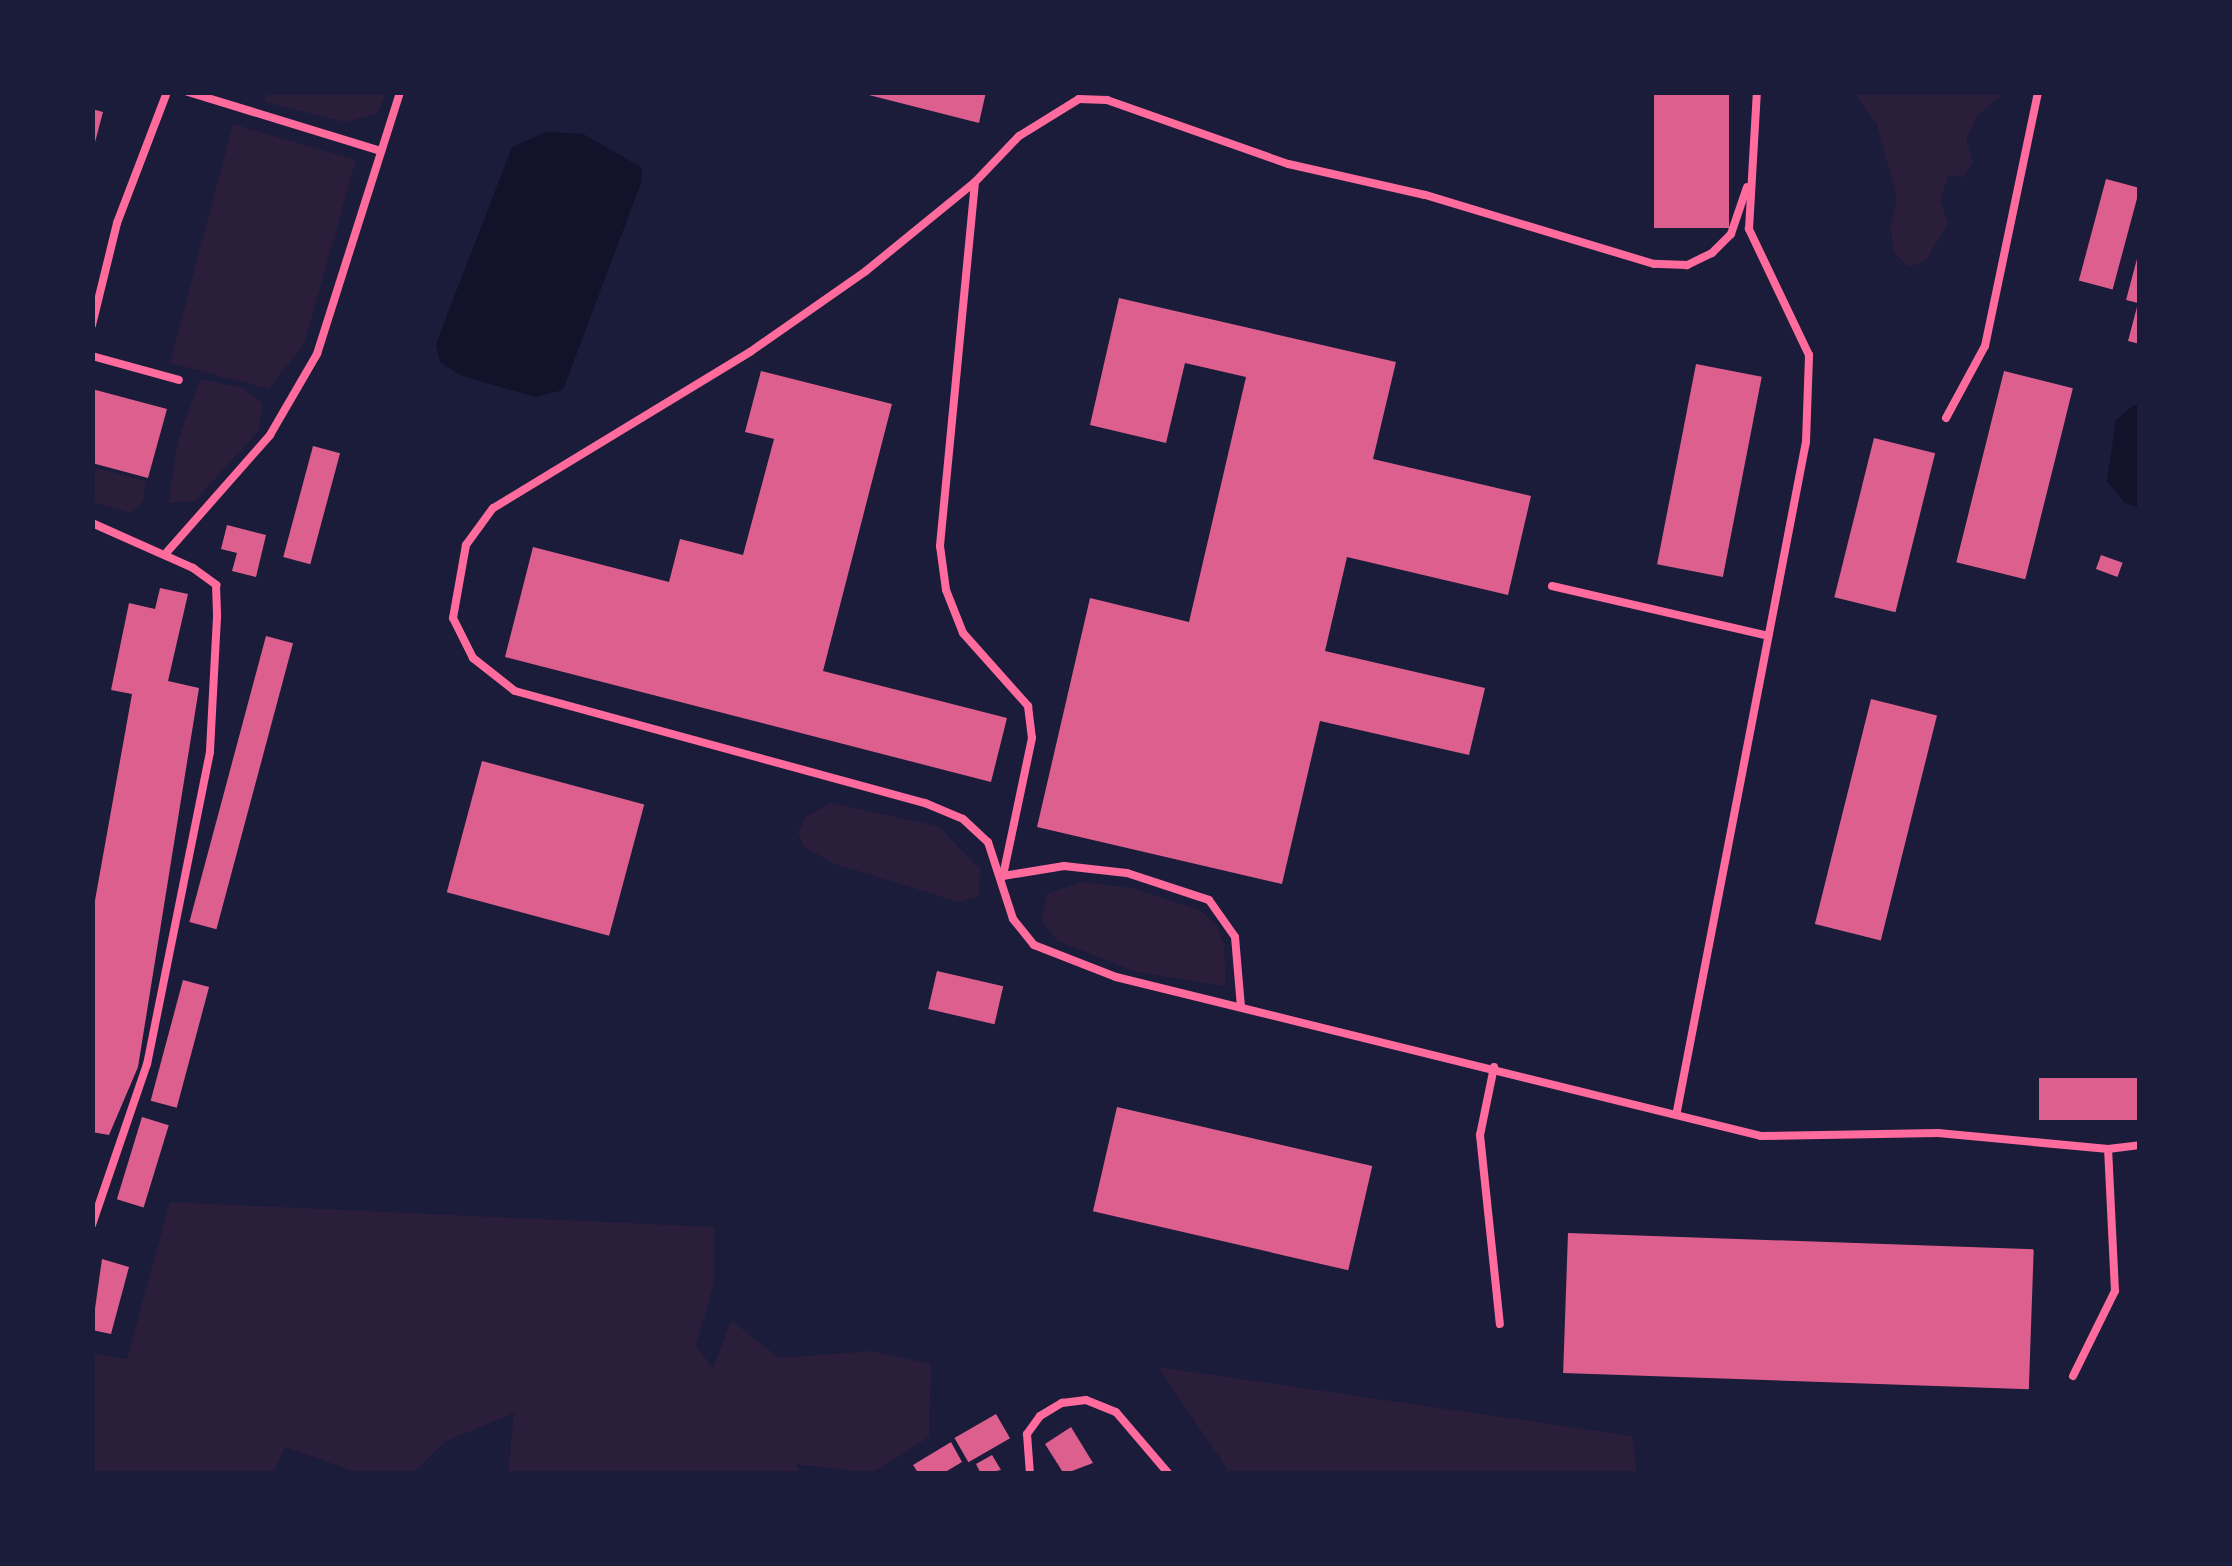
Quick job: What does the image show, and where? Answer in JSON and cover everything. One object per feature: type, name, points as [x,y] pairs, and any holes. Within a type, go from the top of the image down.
[{"type":"lane","points":[[92,324],[118,223],[167,92]]},
{"type":"lane","points":[[188,92],[381,151]]},
{"type":"lane","points":[[167,552],[270,434],[317,354],[400,92]]},
{"type":"lane","points":[[1678,1111],[1806,442],[1809,355],[1750,229],[1747,187],[1757,92]]},
{"type":"lane","points":[[1946,418],[1986,346],[2038,92]]},
{"type":"lane","points":[[1747,187],[1731,234],[1712,253],[1687,265],[1654,264],[1425,195],[1288,164],[1107,100],[1078,96],[1020,136],[974,182],[866,271],[750,352],[493,508],[466,545],[452,618],[473,658],[515,692],[925,802],[963,819],[988,842],[1003,876],[1013,919],[1034,946],[1116,977],[1678,1111],[1760,1136],[1938,1133],[2108,1149],[2140,1144]]},
{"type":"lane","points":[[974,182],[940,546],[946,590],[963,633],[1028,706],[1032,738],[1003,876]]},
{"type":"lane","points":[[92,356],[179,380]]},
{"type":"lane","points":[[92,523],[167,552],[216,585],[210,752],[146,1064],[92,1225]]},
{"type":"lane","points":[[1552,586],[1768,636]]},
{"type":"lane","points":[[1003,876],[1064,866],[1186,888],[1210,900],[1236,937],[1240,1006]]},
{"type":"lane","points":[[1494,1067],[1480,1135],[1500,1324]]},
{"type":"lane","points":[[2072,1376],[2115,1291],[2108,1149]]},
{"type":"lane","points":[[1030,1474],[1028,1434],[1040,1416],[1062,1402],[1086,1400],[1116,1412],[1169,1474]]},
{"type":"shaded area","points":[[267,92],[386,93],[377,114],[345,122],[265,102]]},
{"type":"shaded area","points":[[1854,93],[2004,93],[1977,116],[1966,139],[1973,162],[1963,177],[1948,175],[1940,201],[1948,224],[1925,261],[1908,267],[1894,252],[1890,226],[1897,199],[1877,124]]},
{"type":"shaded area","points":[[233,124],[356,160],[304,344],[269,389],[170,363]]},
{"type":"shaded area","points":[[546,132],[583,134],[642,168],[642,180],[563,390],[535,397],[460,375],[440,362],[436,344],[512,147]]},
{"type":"shaded area","points":[[200,379],[243,388],[262,403],[259,430],[195,501],[168,503],[178,441]]},
{"type":"shaded area","points":[[2139,405],[2139,508],[2125,503],[2107,481],[2116,420]]},
{"type":"shaded area","points":[[92,467],[146,481],[143,501],[131,513],[93,502]]},
{"type":"shaded area","points":[[830,803],[938,826],[980,869],[979,896],[959,902],[832,863],[803,846],[798,832],[806,817]]},
{"type":"shaded area","points":[[1082,882],[1132,888],[1200,910],[1217,926],[1224,945],[1226,986],[1136,972],[1058,941],[1041,920],[1047,894]]},
{"type":"shaded area","points":[[170,1202],[714,1227],[714,1284],[696,1345],[713,1369],[731,1320],[779,1358],[872,1351],[931,1364],[929,1437],[872,1473],[796,1464],[800,1473],[508,1473],[514,1413],[446,1441],[413,1473],[359,1473],[285,1447],[273,1473],[93,1473],[93,1353],[127,1359]]},
{"type":"shaded area","points":[[1158,1367],[1632,1436],[1637,1473],[1230,1473]]},
{"type":"building","points":[[857,92],[986,92],[979,123]]},
{"type":"building","points":[[1654,92],[1729,92],[1729,228],[1654,228]]},
{"type":"building","points":[[92,109],[103,112],[94,146],[92,146]]},
{"type":"building","points":[[2106,179],[2140,188],[2113,289],[2079,280]]},
{"type":"building","points":[[2138,255],[2140,344],[2128,341],[2138,303],[2126,300]]},
{"type":"building","points":[[1119,298],[1396,362],[1373,459],[1531,496],[1508,595],[1347,557],[1325,651],[1485,688],[1469,755],[1320,721],[1282,884],[1037,827],[1090,598],[1189,622],[1246,377],[1185,363],[1166,443],[1090,425]]},
{"type":"building","points":[[1696,364],[1762,377],[1723,577],[1657,564]]},
{"type":"building","points":[[761,371],[892,404],[823,671],[1007,718],[991,782],[505,657],[533,547],[669,582],[680,539],[743,555],[774,439],[745,432]]},
{"type":"building","points":[[2004,371],[2073,388],[2025,579],[1956,562]]},
{"type":"building","points":[[92,389],[167,409],[148,478],[92,463]]},
{"type":"building","points":[[1874,438],[1935,453],[1895,612],[1834,597]]},
{"type":"building","points":[[313,446],[340,453],[310,564],[283,557]]},
{"type":"building","points":[[227,525],[266,535],[256,577],[232,571],[237,553],[221,549]]},
{"type":"building","points":[[2101,555],[2123,563],[2117,577],[2096,569]]},
{"type":"building","points":[[160,588],[188,594],[168,681],[199,688],[138,1067],[109,1135],[92,1132],[92,917],[132,694],[111,690],[129,603],[155,609]]},
{"type":"building","points":[[266,636],[293,643],[216,929],[189,922]]},
{"type":"building","points":[[1871,699],[1937,715],[1881,941],[1815,924]]},
{"type":"building","points":[[482,761],[644,804],[609,936],[447,892]]},
{"type":"building","points":[[937,971],[1003,986],[994,1024],[928,1009]]},
{"type":"building","points":[[183,980],[209,987],[177,1108],[151,1101]]},
{"type":"building","points":[[2039,1078],[2140,1078],[2140,1120],[2039,1120]]},
{"type":"building","points":[[1117,1107],[1372,1166],[1348,1270],[1093,1211]]},
{"type":"building","points":[[142,1117],[169,1125],[144,1207],[117,1199]]},
{"type":"building","points":[[1568,1233],[2034,1249],[2029,1389],[1563,1373]]},
{"type":"building","points":[[102,1259],[129,1267],[111,1334],[92,1330]]},
{"type":"building","points":[[996,1414],[1010,1438],[968,1462],[954,1438]]},
{"type":"building","points":[[1071,1427],[1093,1463],[1064,1474],[1045,1444]]},
{"type":"building","points":[[951,1442],[962,1462],[942,1474],[919,1474],[913,1465]]},
{"type":"building","points":[[992,1455],[1001,1470],[981,1474],[976,1464]]}]
